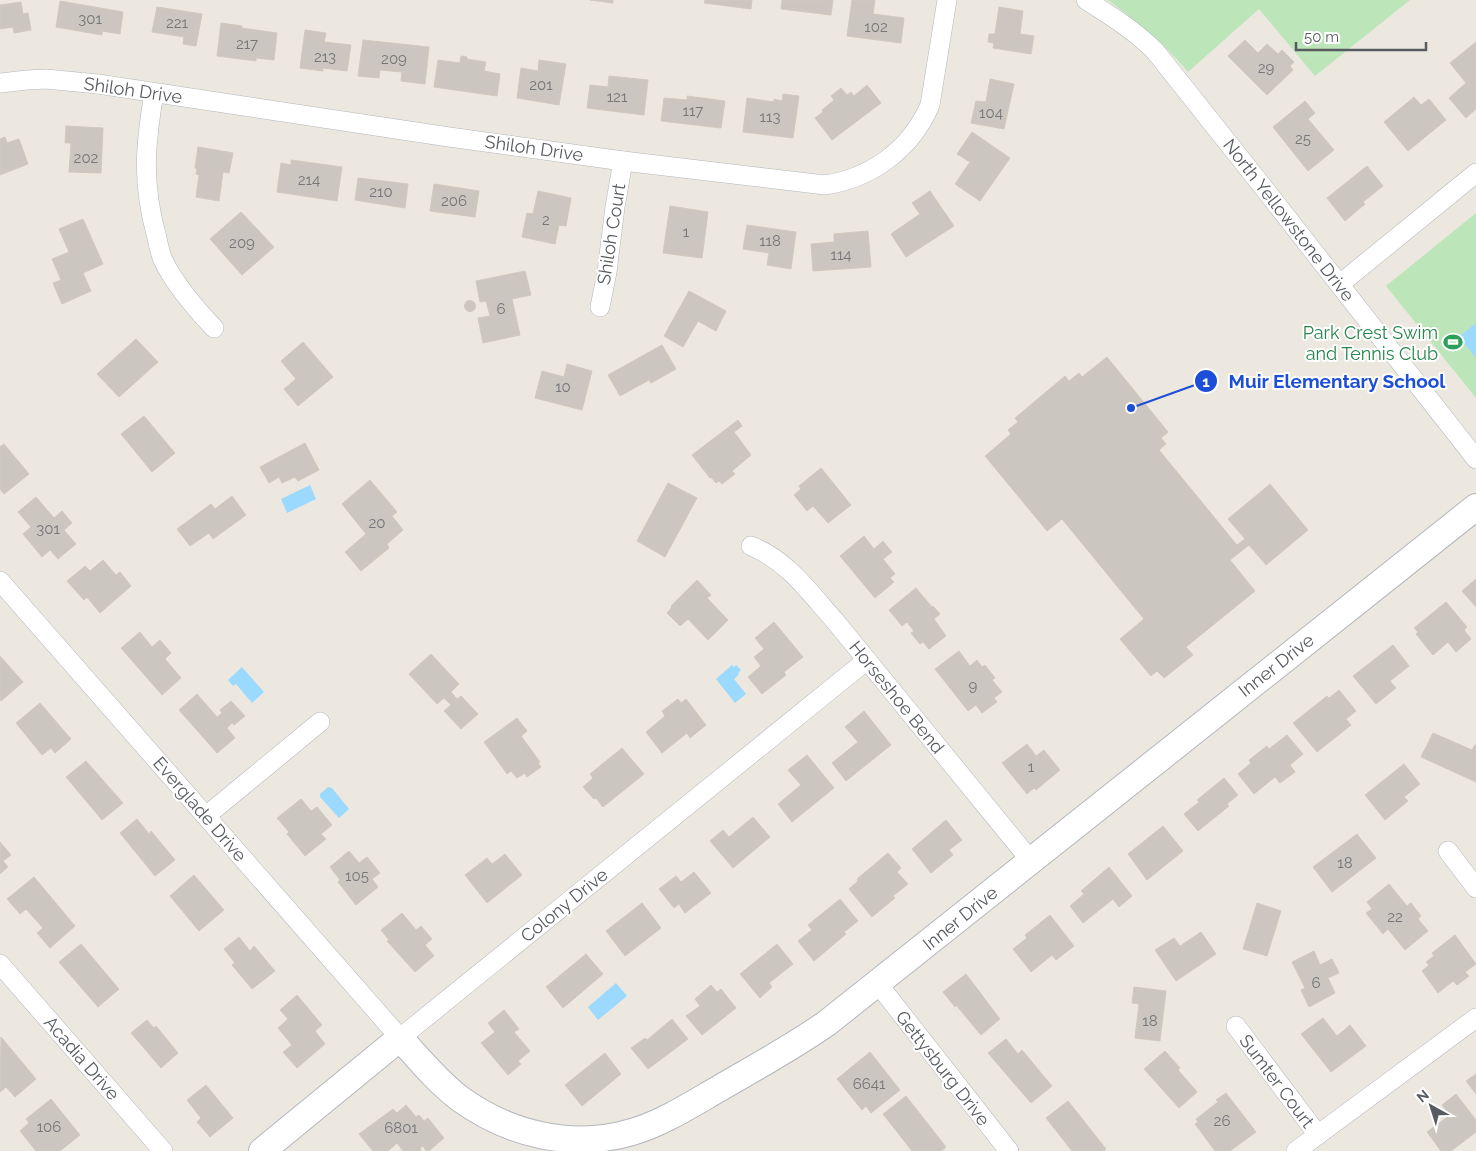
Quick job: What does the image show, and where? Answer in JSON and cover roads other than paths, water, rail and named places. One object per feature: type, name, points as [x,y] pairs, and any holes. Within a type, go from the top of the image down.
[{"type":"street","name":"Shiloh Drive","points":[[0,83],[46,79],[98,84],[623,161],[824,186],[864,175],[901,148],[924,120],[930,105],[947,0]]},
{"type":"street","name":"North Yellowstone Drive","points":[[1086,0],[1127,25],[1155,51],[1476,458]]},
{"type":"street","points":[[154,93],[145,165],[150,214],[163,259],[178,285],[214,328]]},
{"type":"street","name":"Shiloh Court","points":[[600,307],[623,161]]},
{"type":"street","points":[[1340,284],[1476,173]]},
{"type":"street","name":"Inner Drive","points":[[400,1038],[431,1073],[458,1098],[494,1120],[518,1130],[552,1138],[581,1140],[609,1138],[632,1132],[657,1122],[814,1032],[878,984],[1476,507]]},
{"type":"street","name":"Horseshoe Bend","points":[[751,546],[768,554],[790,571],[835,621],[1031,861]]},
{"type":"street","name":"Everglade Drive","points":[[0,580],[400,1038]]},
{"type":"street","name":"Colony Drive","points":[[262,1151],[867,660]]},
{"type":"street","points":[[206,816],[320,722]]},
{"type":"street","points":[[1448,851],[1476,888]]},
{"type":"street","name":"Acadia Drive","points":[[0,964],[163,1151]]},
{"type":"street","name":"Gettysburg Drive","points":[[878,984],[1009,1151]]},
{"type":"street","points":[[1296,1151],[1476,1018]]},
{"type":"street","name":"Sumter Court","points":[[1236,1026],[1318,1135]]},
{"type":"water","points":[[1476,323],[1476,358],[1459,337]]},
{"type":"water","points":[[310,485],[316,499],[287,513],[281,499]]},
{"type":"water","points":[[732,665],[734,667],[736,665],[741,670],[734,679],[746,694],[735,703],[716,679]]},
{"type":"water","points":[[242,667],[264,692],[252,703],[236,684],[233,686],[228,680]]},
{"type":"water","points":[[328,787],[332,788],[349,809],[339,818],[320,797],[320,794]]},
{"type":"water","points":[[616,983],[627,996],[598,1020],[588,1007]]},
{"type":"place","name":"Park Crest Swim and Tennis Club","points":[[1453,342]]},
{"type":"place","name":"Muir Elementary School","points":[[1131,408]]}]
